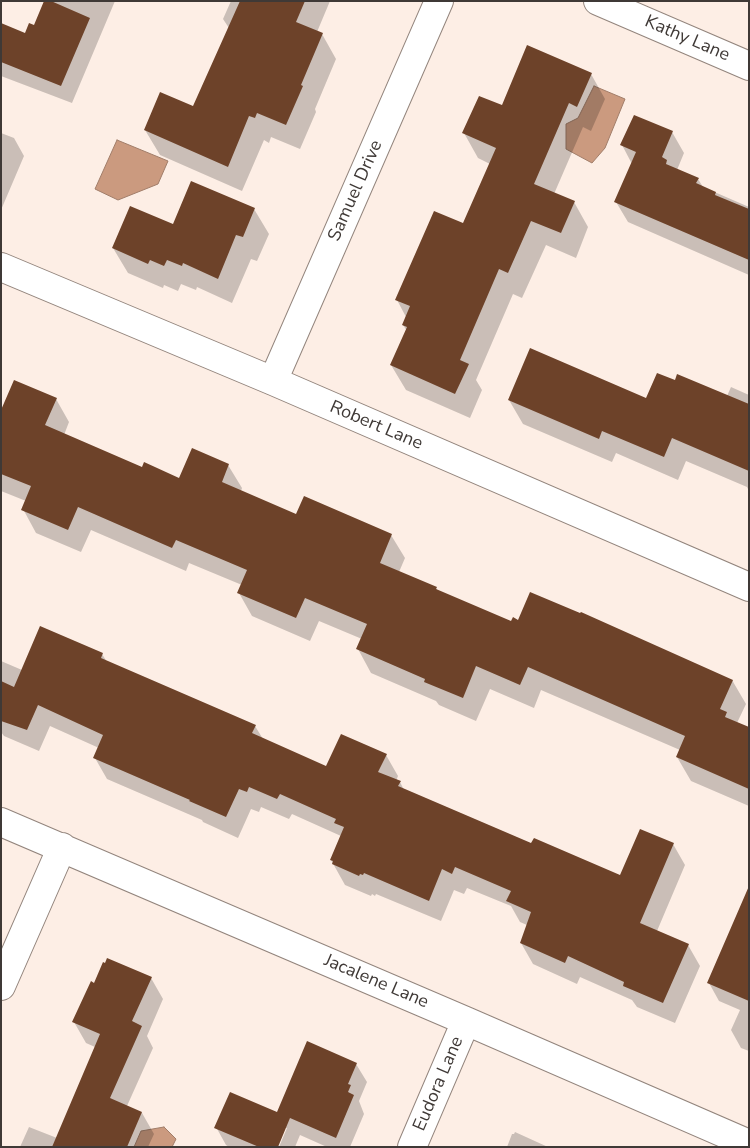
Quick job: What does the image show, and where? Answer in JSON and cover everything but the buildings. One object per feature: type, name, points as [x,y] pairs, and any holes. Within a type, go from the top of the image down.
[{"type":"street","name":"Samuel Drive","points":[[273,381],[439,1]]},
{"type":"street","name":"Kathy Lane","points":[[598,1],[749,66]]},
{"type":"street","name":"Robert Lane","points":[[1,267],[273,381],[749,587]]},
{"type":"street","name":"Jacalene Lane","points":[[1,822],[466,1020],[749,1144]]},
{"type":"street","points":[[1,986],[62,847]]},
{"type":"street","name":"Eudora Lane","points":[[412,1147],[466,1020]]},
{"type":"shaded area","points":[[594,86],[625,99],[605,148],[592,163],[566,149],[566,124],[578,118]]},
{"type":"shaded area","points":[[117,140],[168,161],[158,184],[118,200],[95,189]]},
{"type":"shaded area","points":[[164,1127],[176,1139],[172,1147],[134,1147],[141,1131]]}]
